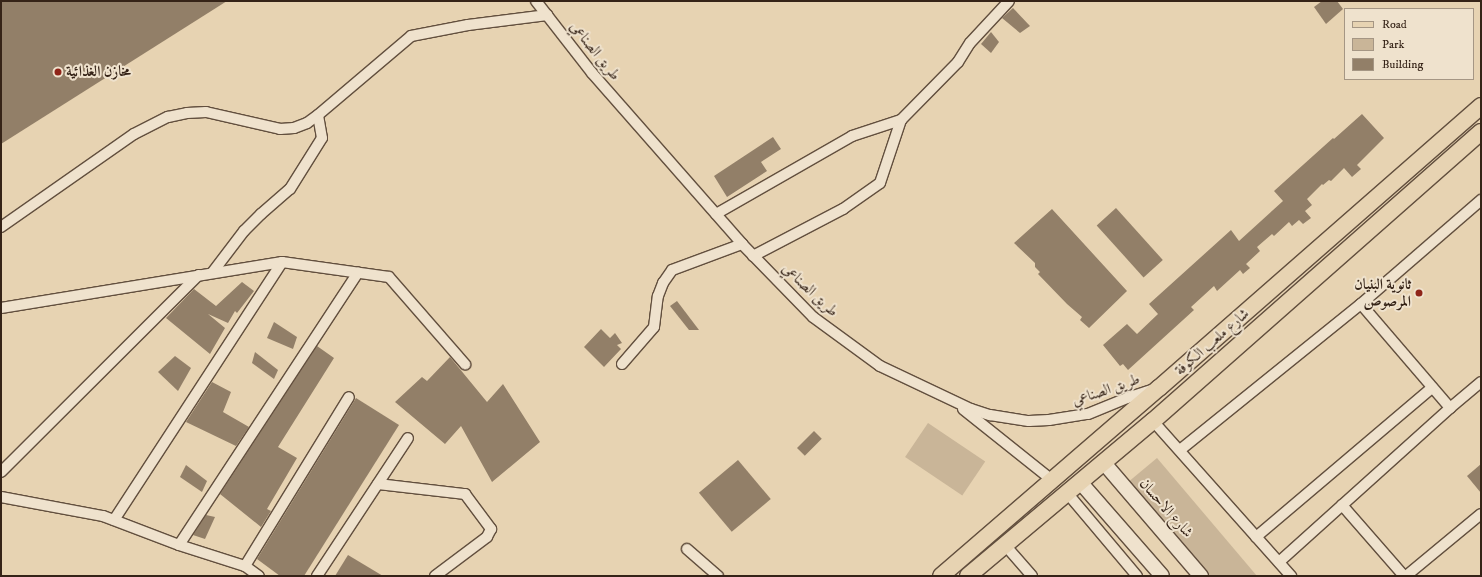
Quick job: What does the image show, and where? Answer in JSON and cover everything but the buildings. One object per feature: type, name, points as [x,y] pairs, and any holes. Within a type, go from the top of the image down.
[{"type":"main road","name":"شارع ملعب الكوفة","points":[[941,576],[1159,388],[1481,106]]},
{"type":"main road","name":"شارع ملعب الكوفة","points":[[968,576],[1068,494],[1153,421],[1481,132]]},
{"type":"main road","points":[[1408,171],[1408,178],[1411,182],[1418,186],[1421,185]]},
{"type":"main road","points":[[1386,190],[1396,194],[1399,197],[1399,205]]},
{"type":"street","name":"طريق الصناعي","points":[[536,1],[592,73],[753,256],[813,317],[880,366],[953,402],[997,416],[1029,421],[1049,420],[1088,414],[1131,396],[1159,388]]},
{"type":"street","points":[[753,256],[843,209],[880,183],[901,120],[958,62],[970,43],[1009,1]]},
{"type":"street","points":[[1,227],[134,134],[168,117],[187,113],[206,112],[280,129],[294,128],[307,123],[318,115],[411,36],[468,25],[547,15]]},
{"type":"street","points":[[212,273],[244,231],[290,189],[322,138],[318,115]]},
{"type":"street","points":[[716,214],[852,136],[901,120]]},
{"type":"street","points":[[1180,450],[1361,304],[1481,200]]},
{"type":"street","points":[[622,364],[654,327],[658,296],[663,283],[672,270],[742,244]]},
{"type":"street","points":[[114,520],[282,262]]},
{"type":"street","points":[[1,308],[282,262],[389,277],[465,364]]},
{"type":"street","points":[[179,545],[358,272]]},
{"type":"street","points":[[1,472],[200,275]]},
{"type":"street","points":[[1361,304],[1450,408]]},
{"type":"street","points":[[1279,562],[1450,408],[1481,382]]},
{"type":"street","points":[[1256,537],[1432,388]]},
{"type":"street","points":[[245,566],[349,397]]},
{"type":"street","points":[[953,402],[1052,480]]},
{"type":"street","points":[[1153,421],[1290,576]]},
{"type":"street","points":[[317,576],[408,438]]},
{"type":"street","name":"شارع الاحسان","points":[[1104,463],[1201,576]]},
{"type":"street","points":[[1081,483],[1162,576]]},
{"type":"street","points":[[378,484],[465,494],[491,529],[487,537],[435,576]]},
{"type":"street","points":[[1068,494],[1136,576]]},
{"type":"street","points":[[1,497],[103,516],[179,545],[245,566],[259,576]]},
{"type":"street","points":[[1342,505],[1405,576],[1481,514]]},
{"type":"street","points":[[1005,545],[1032,576]]},
{"type":"street","points":[[687,549],[718,576]]},
{"type":"green space","points":[[928,423],[985,462],[962,496],[905,457]]},
{"type":"green space","points":[[1157,458],[1257,576],[1199,576],[1121,488]]},
{"type":"place","name":"مخازن الغذائية","points":[[58,72]]},
{"type":"place","name":"ثانوية البنيان المرصوص","points":[[1419,293]]}]
